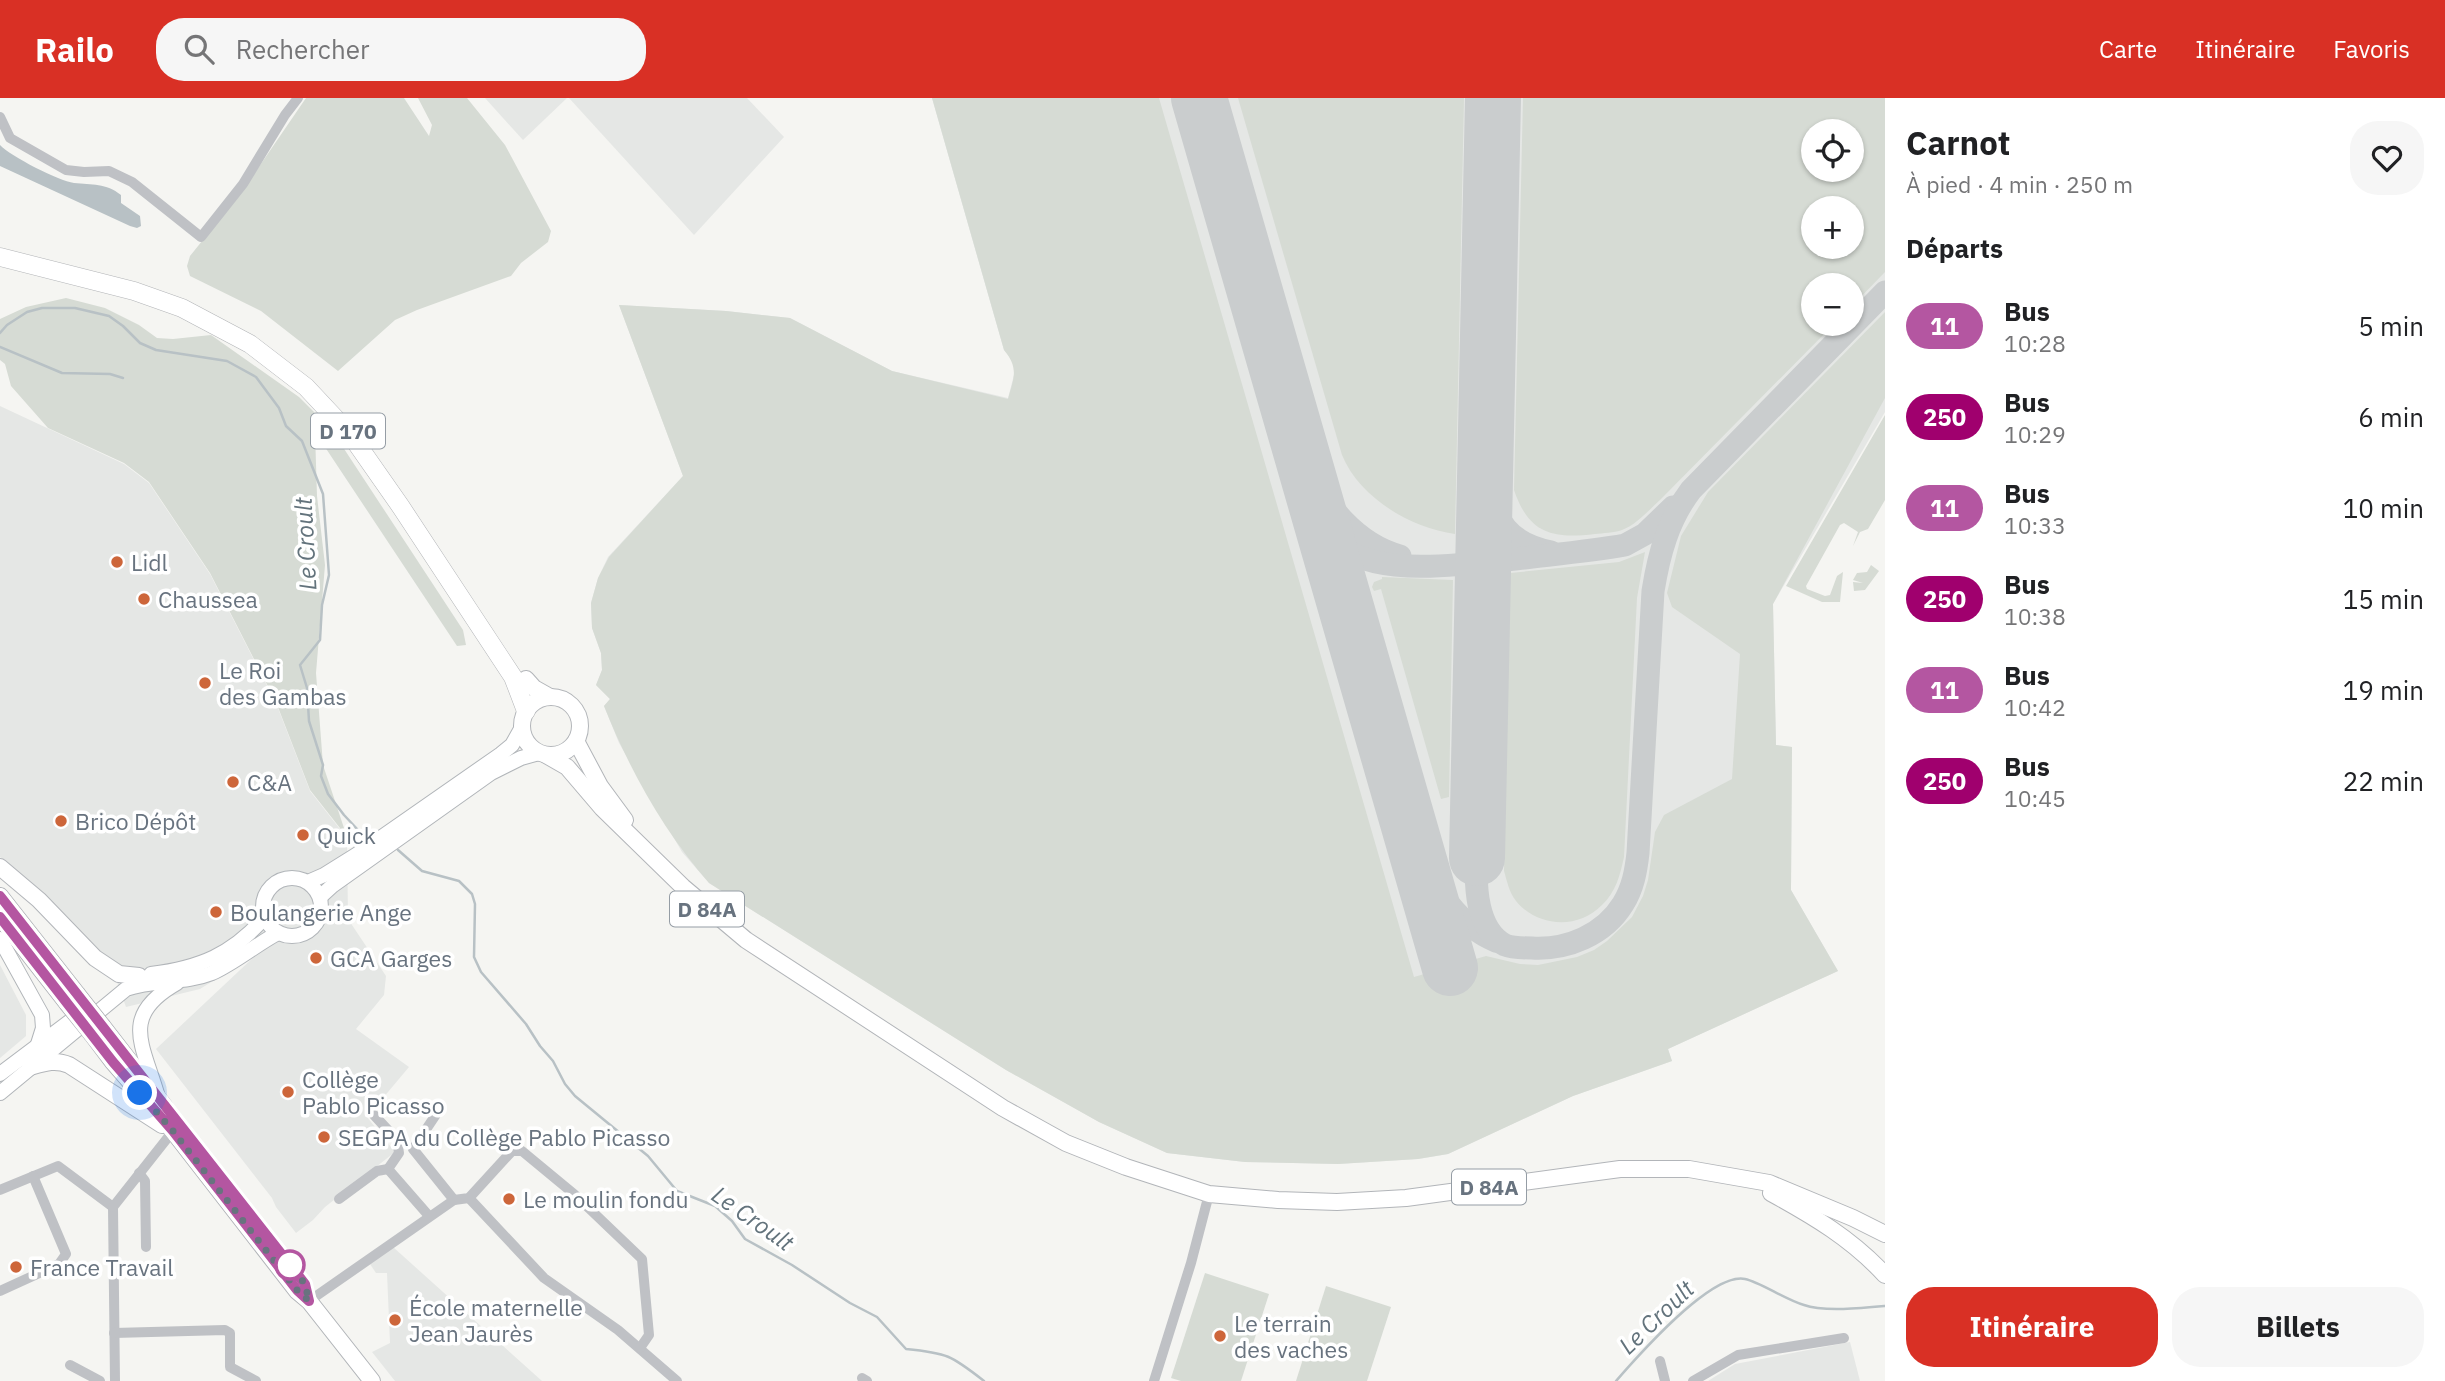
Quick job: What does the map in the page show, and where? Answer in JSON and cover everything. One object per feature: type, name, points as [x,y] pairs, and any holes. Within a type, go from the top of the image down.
[{"type":"highway","name":"D 170","points":[[0,246],[121,277],[186,298],[263,339],[311,376],[333,397],[377,451],[526,679]]},
{"type":"highway","name":"D 170","points":[[0,257],[134,291],[182,308],[250,344],[306,387],[351,434],[388,487],[513,677],[526,711]]},
{"type":"main road","name":"D 170","points":[[526,679],[534,688],[550,697]]},
{"type":"main road","points":[[308,882],[356,855],[501,754],[512,745],[522,729],[526,711],[532,704],[550,697],[567,702],[573,708],[580,724],[576,741],[563,753],[521,758],[491,774],[320,897]]},
{"type":"main road","points":[[522,729],[527,744],[542,754]]},
{"type":"main road","name":"D 84A","points":[[576,741],[600,786],[652,856]]},
{"type":"main road","name":"D 84A","points":[[542,754],[568,766],[602,808],[683,887],[746,940],[1003,1108],[1066,1143],[1126,1167],[1209,1194],[1308,1202],[1392,1199],[1635,1168],[1689,1169],[1769,1183],[1885,1234]]},
{"type":"main road","points":[[0,867],[39,900],[95,958],[119,974],[139,976]]},
{"type":"main road","points":[[287,878],[308,882],[320,897],[322,911],[315,927],[298,936],[278,933],[265,917],[265,897],[273,885],[287,878]]},
{"type":"main road","points":[[0,896],[72,998],[158,1098],[305,1284],[309,1301]]},
{"type":"main road","points":[[0,917],[72,998]]},
{"type":"main road","points":[[0,1074],[123,981],[182,970],[219,957],[249,934],[265,917]]},
{"type":"main road","points":[[0,1093],[126,989],[142,984],[178,982],[213,972],[278,933]]},
{"type":"main road","points":[[0,939],[42,1015],[43,1027],[38,1044]]},
{"type":"main road","points":[[158,1098],[139,1033],[147,1006],[159,993],[178,982]]},
{"type":"main road","points":[[98,1031],[113,1062],[173,1131],[372,1381]]},
{"type":"main road","points":[[30,1067],[47,1062],[69,1065],[173,1131]]},
{"type":"main road","name":"D 84A","points":[[1726,1174],[1766,1190],[1824,1223],[1862,1251],[1885,1275]]},
{"type":"main road","name":"D 84A","points":[[1173,1182],[1252,1198]]},
{"type":"street","points":[[0,117],[10,138],[66,170],[84,173],[108,171],[132,182],[201,237],[243,184],[298,98]]},
{"type":"street","points":[[441,1107],[413,1149],[454,1200]]},
{"type":"street","points":[[339,1199],[377,1171],[388,1169],[400,1153],[397,1140],[374,1115]]},
{"type":"street","points":[[115,1381],[113,1207],[173,1131]]},
{"type":"street","points":[[309,1301],[429,1216],[454,1200],[469,1198],[512,1151],[522,1151],[642,1259],[649,1335],[640,1348]]},
{"type":"street","points":[[0,1190],[58,1166],[113,1207]]},
{"type":"street","points":[[388,1169],[429,1216]]},
{"type":"street","points":[[139,1173],[145,1181],[146,1247]]},
{"type":"street","points":[[0,1291],[60,1264],[66,1254],[33,1176]]},
{"type":"street","points":[[1154,1381],[1191,1263],[1209,1194]]},
{"type":"street","points":[[469,1198],[544,1278],[640,1348],[677,1381]]},
{"type":"street","points":[[114,1333],[225,1330],[230,1333],[230,1367],[256,1381]]},
{"type":"street","points":[[1693,1381],[1738,1355],[1844,1338]]},
{"type":"street","points":[[1660,1361],[1665,1381]]},
{"type":"street","points":[[70,1365],[100,1381]]},
{"type":"shaded area","points":[[306,98],[404,98],[429,136],[432,125],[418,98],[467,98],[505,145],[551,231],[548,242],[521,263],[511,276],[395,320],[338,371],[261,311],[190,276],[187,266],[190,256],[243,190]]},
{"type":"shaded area","points":[[485,98],[567,98],[523,140]]},
{"type":"shaded area","points":[[569,98],[747,98],[784,137],[694,235]]},
{"type":"shaded area","points":[[932,98],[1885,98],[1885,412],[1773,604],[1776,745],[1792,747],[1791,890],[1838,971],[1668,1049],[1672,1061],[1573,1096],[1448,1154],[1418,1159],[1338,1164],[1245,1162],[1167,1153],[1099,1122],[1006,1070],[709,883],[682,852],[619,743],[604,706],[610,699],[596,685],[602,670],[601,653],[592,628],[591,603],[598,578],[608,557],[683,476],[619,305],[726,311],[790,318],[892,371],[1008,398],[1015,371],[1013,361],[1004,350]]},
{"type":"shaded area","points":[[932,98],[1159,98],[1414,977],[1486,956],[1538,965],[1577,957],[1594,950],[1632,917],[1643,896],[1655,832],[1664,815],[1732,779],[1740,654],[1672,607],[1667,593],[1681,536],[1708,492],[1885,312],[1885,398],[1773,604],[1776,745],[1792,747],[1791,890],[1838,971],[1668,1049],[1672,1061],[1573,1096],[1448,1154],[1418,1159],[1338,1164],[1245,1162],[1167,1153],[1099,1122],[1006,1070],[709,883],[677,843],[649,799],[604,706],[610,699],[596,685],[602,670],[601,653],[592,628],[591,603],[598,578],[609,557],[683,476],[619,305],[726,311],[790,318],[892,371],[1008,399],[1013,368],[1004,350]]},
{"type":"shaded area","points":[[1238,98],[1464,98],[1455,534],[1421,525],[1388,508],[1360,484],[1342,455]]},
{"type":"shaded area","points":[[1523,98],[1885,98],[1885,272],[1864,294],[1864,273],[1801,273],[1801,336],[1822,336],[1660,500],[1627,528],[1580,535],[1554,534],[1535,525],[1520,505],[1514,490]]},
{"type":"shaded area","points":[[0,145],[58,178],[74,183],[104,186],[115,191],[121,195],[121,203],[140,216],[141,226],[130,226],[0,166]]},
{"type":"shaded area","points":[[66,298],[105,308],[139,325],[157,338],[211,335],[299,397],[331,429],[463,630],[466,645],[457,646],[315,432],[317,496],[325,565],[316,673],[323,765],[347,837],[310,790],[276,702],[210,573],[149,482],[124,463],[48,428],[11,386],[5,364],[0,360],[0,319],[26,307]]},
{"type":"shaded area","points":[[0,406],[124,464],[149,483],[210,574],[276,703],[310,791],[347,838],[348,919],[386,976],[384,995],[356,1029],[409,1067],[367,1117],[395,1152],[296,1233],[156,1049],[257,954],[200,989],[126,1007],[109,960],[0,857]]},
{"type":"shaded area","points":[[1885,415],[1885,500],[1868,529],[1860,532],[1853,546],[1858,532],[1844,523],[1840,525],[1806,586],[1807,589],[1825,596],[1830,595],[1837,576],[1843,572],[1840,602],[1822,602],[1786,586]]},
{"type":"shaded area","points":[[1645,552],[1637,598],[1624,857],[1621,870],[1611,895],[1592,913],[1570,922],[1546,920],[1525,910],[1516,901],[1504,871],[1510,573],[1619,562]]},
{"type":"shaded area","points":[[1871,565],[1879,571],[1865,590],[1854,591],[1853,582],[1863,583],[1853,580],[1857,573],[1867,572]]},
{"type":"shaded area","points":[[1382,577],[1453,580],[1449,797],[1441,799],[1381,589],[1374,591],[1372,587],[1374,582]]},
{"type":"shaded area","points":[[0,965],[26,1015],[26,1036],[0,1058]]},
{"type":"shaded area","points":[[393,1247],[542,1381],[395,1381],[372,1352],[390,1343],[387,1273],[376,1273],[370,1264]]},
{"type":"shaded area","name":"Le terrain des vaches","points":[[1205,1273],[1269,1294],[1241,1381],[1181,1381],[1171,1378]]},
{"type":"shaded area","points":[[1326,1286],[1391,1307],[1367,1381],[1296,1381]]},
{"type":"shaded area","points":[[1850,1342],[1860,1381],[1708,1381],[1735,1364]]},
{"type":"waterway","name":"Le Croult","points":[[0,333],[27,312],[42,308],[75,308],[109,316],[140,343],[156,350],[227,361],[256,377],[279,408],[286,426],[302,441],[323,494],[329,575],[322,605],[320,640],[300,665],[307,688],[309,721],[323,765],[321,776],[328,794],[344,815],[364,833]]},
{"type":"waterway","points":[[0,347],[62,373],[110,374],[123,378]]},
{"type":"waterway","name":"Le Croult","points":[[398,850],[422,871],[459,881],[472,894],[475,904],[474,957],[481,972],[526,1024],[575,1096],[648,1156],[677,1191],[715,1206],[732,1221],[745,1239],[877,1317],[906,1349],[948,1357],[984,1381]]},
{"type":"waterway","name":"Le Croult","points":[[1616,1381],[1676,1318],[1714,1288],[1731,1280],[1745,1279],[1812,1307],[1844,1309],[1885,1306]]},
{"type":"taxiway","points":[[1477,858],[1477,893],[1483,918],[1495,938],[1508,946],[1545,948],[1571,943],[1606,924],[1623,904],[1634,879],[1638,853],[1653,591],[1670,525],[1691,490],[1885,292]]},
{"type":"taxiway","points":[[1305,467],[1333,509],[1356,533],[1400,556]]},
{"type":"taxiway","points":[[1485,482],[1494,509],[1506,529],[1524,543],[1551,552]]},
{"type":"taxiway","points":[[1319,515],[1341,545],[1362,558],[1406,566],[1432,566],[1482,563],[1625,545],[1645,534],[1673,507]]},
{"type":"taxiway","points":[[1417,853],[1449,904],[1470,925],[1496,941]]},
{"type":"runway","points":[[1199,98],[1450,968]]},
{"type":"runway","points":[[1477,858],[1493,98]]},
{"type":"bus line","name":"11","points":[[0,896],[305,1284],[309,1301],[297,1290],[173,1131],[113,1062],[0,917]]},
{"type":"place","name":"Lidl","points":[[117,562]]},
{"type":"place","name":"Chaussea","points":[[144,599]]},
{"type":"place","name":"Le Roi des Gambas","points":[[205,683]]},
{"type":"place","name":"C&A","points":[[233,782]]},
{"type":"place","name":"Brico Dépôt","points":[[61,821]]},
{"type":"place","name":"Quick","points":[[303,835]]},
{"type":"place","name":"Boulangerie Ange","points":[[216,912]]},
{"type":"place","name":"GCA Garges","points":[[316,958]]},
{"type":"place","name":"Collège Pablo Picasso","points":[[288,1092]]},
{"type":"place","name":"SEGPA du Collège Pablo Picasso","points":[[324,1137]]},
{"type":"place","name":"Le moulin fondu","points":[[509,1199]]},
{"type":"place","name":"France Travail","points":[[16,1267]]},
{"type":"place","name":"École maternelle Jean Jaurès","points":[[395,1320]]},
{"type":"place","name":"Le terrain des vaches","points":[[1220,1336]]},
{"type":"route","points":[[140,1093],[173,1131],[297,1290],[309,1301],[305,1284],[290,1265]]}]
